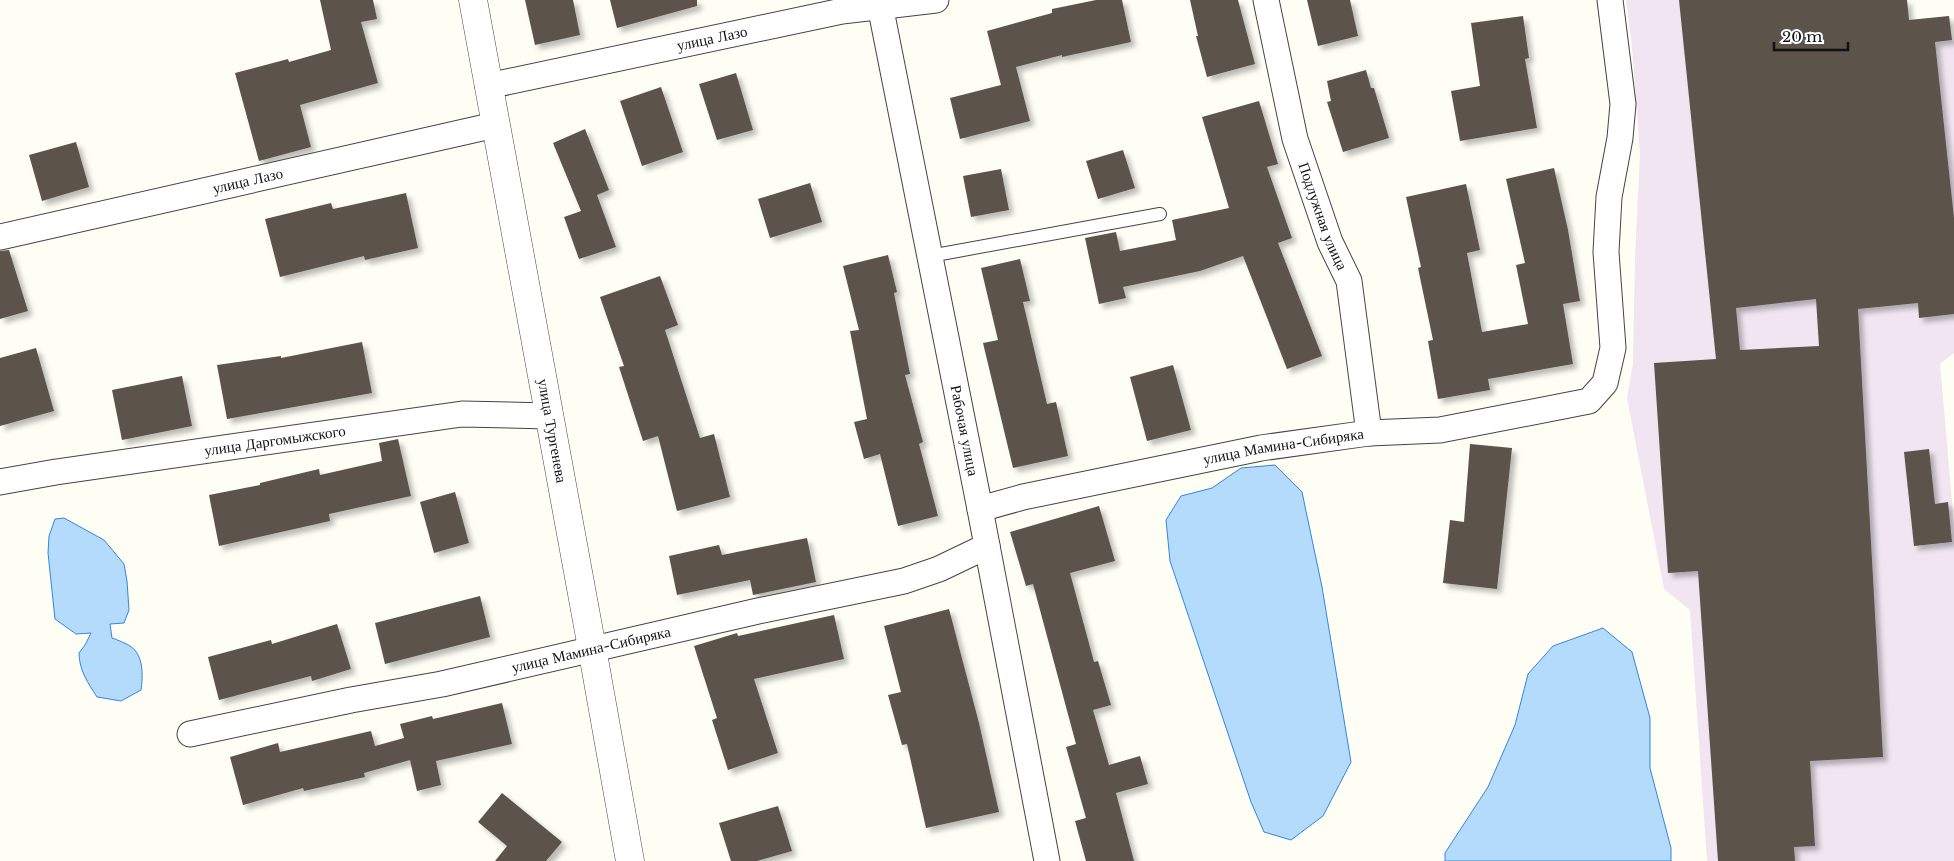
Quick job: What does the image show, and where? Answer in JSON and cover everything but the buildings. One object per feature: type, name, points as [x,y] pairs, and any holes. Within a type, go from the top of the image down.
[{"type":"street","name":"улица Тургенева","points":[[473,0],[630,861]]},
{"type":"street","name":"улица Лазо","points":[[488,86],[880,3],[936,0]]},
{"type":"street","name":"Подлужная улица","points":[[1266,0],[1295,139],[1327,234],[1349,281],[1368,433]]},
{"type":"street","name":"улица Мамина-Сибиряка","points":[[980,509],[1023,497],[1261,448],[1368,433],[1440,430],[1589,401],[1605,383],[1613,348],[1606,252],[1609,197],[1620,138],[1623,104],[1610,0]]},
{"type":"street","name":"Рабочая улица","points":[[880,3],[1047,861]]},
{"type":"street","name":"улица Лазо","points":[[0,237],[495,125]]},
{"type":"street","name":"улица Даргомыжского","points":[[0,482],[56,472],[462,414],[549,416]]},
{"type":"street","name":"улица Мамина-Сибиряка","points":[[190,734],[351,700],[442,684],[592,648],[904,581],[939,569],[987,546]]},
{"type":"lane","points":[[930,256],[1160,214]]},
{"type":"shaded area","points":[[1626,0],[1907,0],[1909,20],[1949,16],[1952,40],[1954,42],[1954,353],[1940,364],[1954,524],[1954,861],[1707,861],[1690,610],[1664,589],[1627,398],[1633,363],[1635,257],[1640,154],[1632,47]]},
{"type":"water","points":[[1275,465],[1302,492],[1322,587],[1351,762],[1323,816],[1291,840],[1264,832],[1251,802],[1170,561],[1166,520],[1181,496],[1212,488],[1241,468]]},
{"type":"water","points":[[64,518],[104,540],[124,564],[129,610],[124,623],[110,624],[112,638],[135,650],[142,666],[142,678],[141,690],[121,701],[97,697],[85,676],[79,659],[79,653],[91,633],[76,634],[55,619],[48,553],[49,536],[55,519]]},
{"type":"water","points":[[1603,628],[1632,652],[1650,718],[1650,768],[1671,848],[1671,861],[1445,861],[1445,853],[1488,787],[1515,725],[1528,674],[1553,646]]}]
